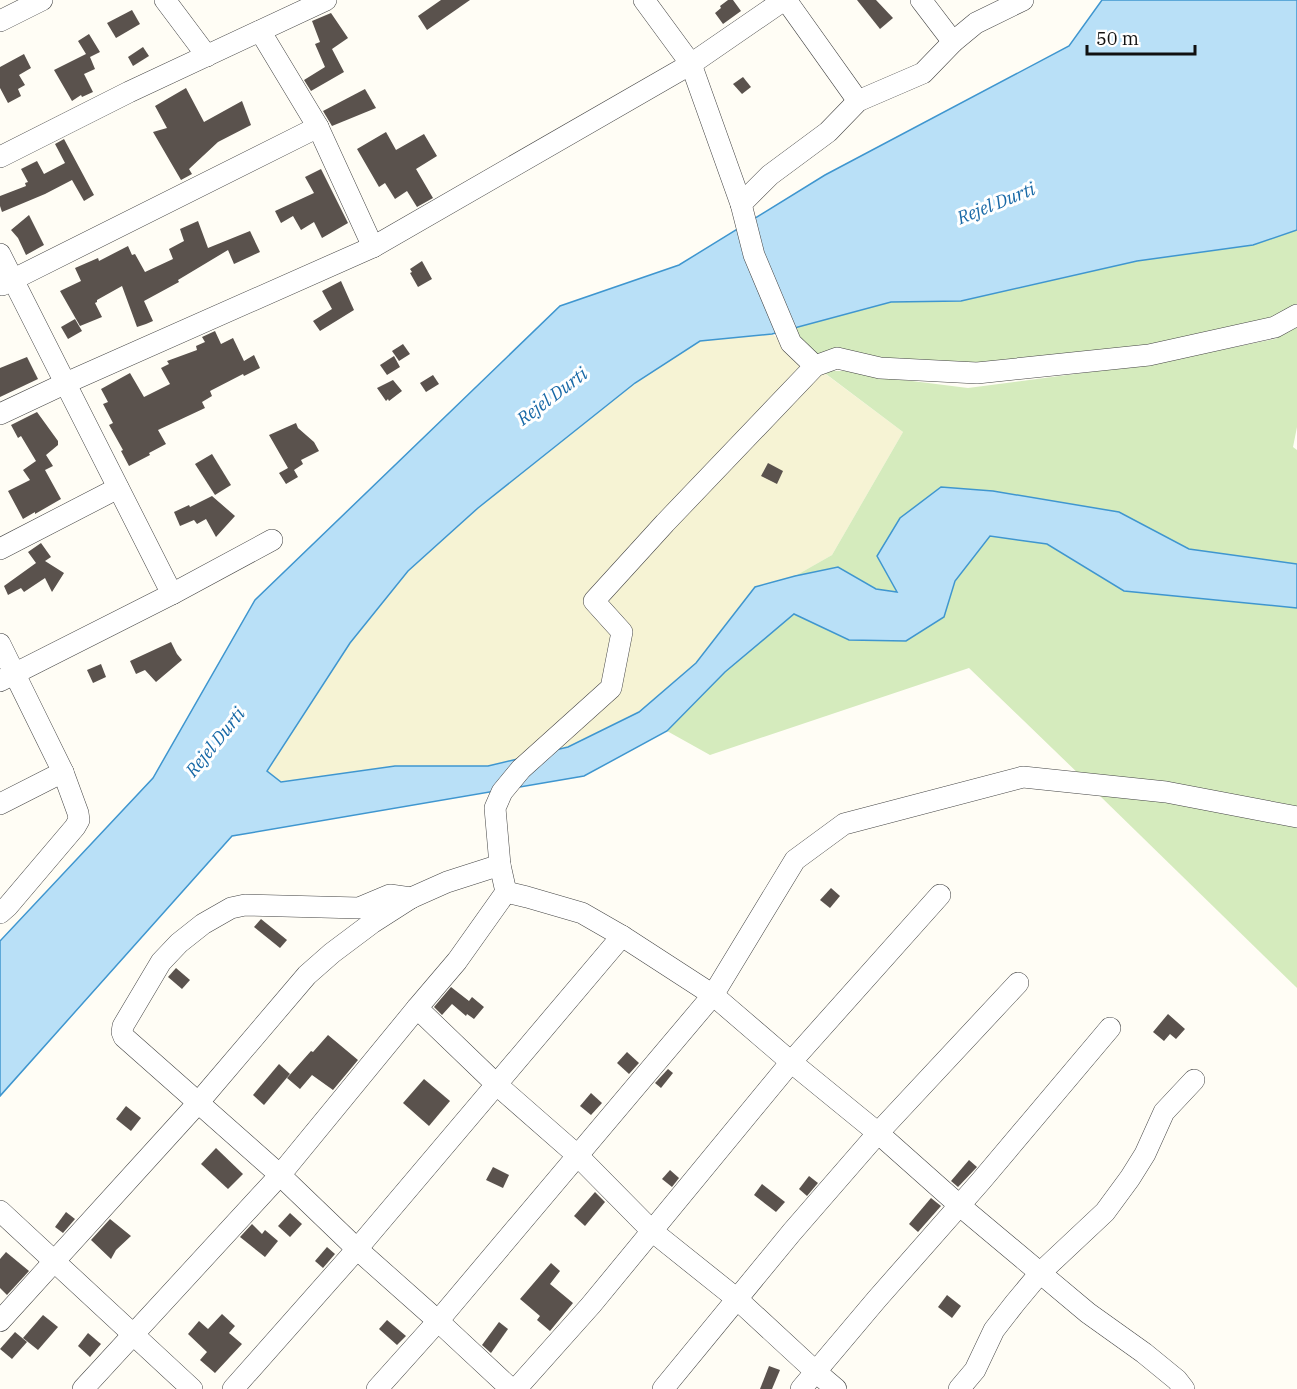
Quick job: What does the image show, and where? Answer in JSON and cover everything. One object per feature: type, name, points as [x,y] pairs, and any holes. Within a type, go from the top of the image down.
[{"type":"street","points":[[0,21],[42,0]]},
{"type":"street","points":[[165,0],[207,56]]},
{"type":"street","points":[[0,157],[129,92],[327,0]]},
{"type":"street","points":[[644,0],[691,64],[741,204],[754,255],[791,343],[815,366]]},
{"type":"street","points":[[0,414],[373,247],[691,64],[785,0],[858,101]]},
{"type":"street","points":[[921,0],[953,42]]},
{"type":"street","points":[[741,204],[770,174],[828,132],[858,101],[923,73],[953,42],[976,23],[1023,0]]},
{"type":"street","points":[[260,31],[318,127],[373,247]]},
{"type":"street","points":[[7,283],[318,127]]},
{"type":"street","points":[[0,254],[7,283],[66,383],[172,594]]},
{"type":"street","points":[[83,1389],[280,1175],[457,961],[506,892],[500,865],[495,808],[502,792],[521,769],[611,688],[622,632],[594,601],[815,366],[837,358],[880,368],[977,374],[1149,355],[1275,327],[1297,315]]},
{"type":"street","points":[[0,549],[118,488]]},
{"type":"street","points":[[7,678],[272,540]]},
{"type":"street","points":[[0,644],[7,678],[63,772],[78,813],[75,827],[0,913]]},
{"type":"street","points":[[0,804],[63,772]]},
{"type":"street","points":[[377,1389],[438,1321],[712,995],[795,860],[844,824],[1023,777],[1166,792],[1297,817]]},
{"type":"street","points":[[0,1321],[198,1103],[307,975],[372,922],[411,898],[447,882],[500,865]]},
{"type":"street","points":[[506,892],[582,913],[622,936],[712,995],[878,1133],[1040,1273],[1088,1313],[1177,1380],[1184,1389]]},
{"type":"street","points":[[411,898],[390,895],[359,908],[245,904],[231,908],[203,924],[179,943],[161,962],[123,1026],[123,1037],[280,1175],[357,1249],[511,1389]]},
{"type":"street","points":[[516,1389],[591,1305],[791,1062],[940,895]]},
{"type":"street","points":[[233,1389],[357,1249],[622,936]]},
{"type":"street","points":[[663,1389],[792,1232],[878,1133],[1018,983]]},
{"type":"street","points":[[417,1008],[496,1084],[577,1155],[652,1231],[737,1299],[836,1389]]},
{"type":"street","points":[[801,1389],[1110,1028]]},
{"type":"street","points":[[959,1389],[975,1370],[994,1330],[1040,1273],[1105,1212],[1145,1154],[1164,1112],[1194,1080]]},
{"type":"street","points":[[0,1210],[192,1389]]},
{"type":"shaded area","points":[[772,334],[903,432],[832,555],[795,576],[755,587],[696,663],[638,712],[568,747],[488,766],[395,766],[281,782],[266,771],[350,643],[408,571],[478,508],[635,383],[700,341]]},
{"type":"green space","points":[[1297,230],[1297,309],[1271,322],[1149,350],[976,369],[816,360],[791,329],[891,302],[961,301],[1137,261],[1253,245]]},
{"type":"green space","points":[[1297,327],[1297,427],[1293,447],[1297,450],[1297,564],[1189,549],[1119,512],[993,491],[941,487],[897,592],[876,589],[838,567],[795,576],[832,555],[903,432],[822,371],[855,371],[888,378],[968,388],[1151,364],[1275,339]]},
{"type":"green space","points":[[990,535],[1047,544],[1124,591],[1297,608],[1297,809],[1083,778],[969,668],[710,755],[667,731],[725,672],[794,614],[849,640],[944,617],[955,581]]},
{"type":"green space","points":[[1099,795],[1166,802],[1297,825],[1297,988]]},
{"type":"water","name":"Rejel Durti","points":[[1102,0],[1297,0],[1297,230],[1253,245],[1137,261],[961,301],[891,302],[772,334],[700,341],[635,383],[478,508],[408,571],[350,643],[267,771],[281,782],[395,766],[488,766],[568,747],[639,712],[696,663],[755,587],[838,567],[876,589],[897,592],[877,556],[900,518],[941,487],[993,491],[1119,512],[1189,549],[1297,564],[1297,608],[1124,591],[1047,544],[990,536],[955,581],[944,617],[906,641],[849,640],[794,614],[725,672],[667,731],[584,776],[232,836],[0,1096],[0,941],[153,778],[255,600],[560,306],[679,265],[825,175],[1069,46]]},
{"type":"building","points":[[441,0],[470,0],[427,30],[418,16]]},
{"type":"building","points":[[728,0],[733,0],[741,11],[723,24],[715,13]]},
{"type":"building","points":[[857,0],[876,0],[893,18],[880,29]]},
{"type":"building","points":[[132,10],[140,24],[116,38],[107,23]]},
{"type":"building","points":[[331,13],[348,38],[332,49],[344,72],[311,91],[304,80],[325,67],[315,44],[320,42],[312,21]]},
{"type":"building","points":[[89,34],[100,52],[90,57],[95,69],[84,74],[93,92],[82,97],[81,95],[72,101],[54,70],[86,54],[78,41]]},
{"type":"building","points":[[143,47],[149,56],[133,66],[128,57]]},
{"type":"building","points":[[24,54],[31,68],[19,75],[25,85],[18,89],[21,96],[8,103],[0,88],[0,67]]},
{"type":"building","points":[[743,77],[751,87],[742,94],[733,84]]},
{"type":"building","points":[[186,88],[204,122],[242,101],[251,125],[218,142],[189,169],[192,174],[181,180],[153,132],[167,128],[155,106]]},
{"type":"building","points":[[365,89],[376,108],[332,126],[323,111]]},
{"type":"building","points":[[386,132],[396,150],[424,134],[437,156],[416,169],[433,198],[417,207],[407,191],[395,199],[385,183],[379,187],[357,149]]},
{"type":"building","points":[[64,139],[94,195],[84,201],[72,180],[2,212],[0,196],[26,186],[25,183],[28,182],[21,169],[37,161],[44,174],[65,163],[55,144]]},
{"type":"building","points":[[321,169],[348,223],[322,238],[314,222],[301,230],[293,216],[281,223],[275,211],[314,193],[305,177]]},
{"type":"building","points":[[29,215],[44,245],[26,255],[18,238],[11,230]]},
{"type":"building","points":[[198,221],[208,248],[250,231],[260,252],[234,264],[228,250],[178,280],[179,282],[144,301],[153,321],[146,324],[137,327],[122,286],[95,303],[102,317],[80,326],[60,291],[81,281],[75,268],[98,258],[99,261],[128,246],[145,272],[173,259],[169,249],[184,241],[180,229]]},
{"type":"building","points":[[422,261],[432,279],[418,287],[410,269]]},
{"type":"building","points":[[341,281],[354,310],[320,331],[313,321],[332,309],[322,291]]},
{"type":"building","points":[[75,319],[82,331],[68,339],[61,327]]},
{"type":"building","points":[[215,331],[221,344],[233,338],[244,361],[254,355],[260,368],[210,391],[212,396],[202,402],[205,408],[158,430],[166,444],[129,466],[109,425],[113,423],[103,404],[108,402],[101,389],[130,373],[144,397],[170,384],[161,368],[169,364],[167,361],[197,350],[196,346],[205,342],[202,337]]},
{"type":"building","points":[[403,344],[410,354],[399,361],[392,351]]},
{"type":"building","points":[[394,356],[400,367],[387,375],[380,365]]},
{"type":"building","points":[[27,357],[38,379],[0,397],[0,368]]},
{"type":"building","points":[[433,375],[439,384],[426,392],[420,383]]},
{"type":"building","points":[[393,380],[402,391],[386,401],[377,388]]},
{"type":"building","points":[[37,412],[58,441],[58,445],[46,455],[53,466],[45,470],[61,499],[23,519],[8,491],[30,480],[23,470],[36,461],[21,436],[18,438],[11,425]]},
{"type":"building","points":[[296,423],[298,428],[314,442],[319,451],[301,460],[303,464],[294,470],[298,477],[286,484],[279,473],[288,468],[269,435]]},
{"type":"building","points":[[212,454],[231,485],[215,495],[195,464]]},
{"type":"building","points":[[768,463],[783,471],[777,484],[761,476]]},
{"type":"building","points":[[212,496],[235,516],[216,537],[206,519],[197,524],[194,520],[180,526],[174,512]]},
{"type":"building","points":[[41,543],[51,557],[45,561],[64,573],[52,592],[45,578],[24,592],[21,588],[8,595],[4,586],[36,563],[28,552]]},
{"type":"building","points":[[171,642],[182,660],[156,682],[145,670],[136,674],[130,661]]},
{"type":"building","points":[[101,664],[106,677],[93,683],[87,670]]},
{"type":"building","points":[[831,888],[840,896],[830,908],[820,900]]},
{"type":"building","points":[[261,919],[287,940],[280,948],[254,927]]},
{"type":"building","points":[[176,968],[190,980],[182,989],[168,977]]},
{"type":"building","points":[[451,987],[469,1001],[472,997],[484,1007],[474,1019],[467,1014],[466,1016],[452,1004],[442,1015],[434,1007]]},
{"type":"building","points":[[1168,1014],[1185,1029],[1176,1039],[1170,1034],[1164,1041],[1153,1032]]},
{"type":"building","points":[[328,1035],[358,1060],[333,1090],[312,1075],[300,1089],[287,1078]]},
{"type":"building","points":[[627,1052],[639,1063],[629,1074],[617,1063]]},
{"type":"building","points":[[279,1064],[290,1074],[264,1105],[253,1095]]},
{"type":"building","points":[[668,1069],[673,1073],[661,1088],[655,1083]]},
{"type":"building","points":[[424,1079],[450,1101],[429,1126],[403,1103]]},
{"type":"building","points":[[591,1093],[602,1103],[591,1115],[580,1106]]},
{"type":"building","points":[[126,1106],[141,1118],[131,1131],[116,1119]]},
{"type":"building","points":[[216,1148],[243,1174],[228,1189],[201,1164]]},
{"type":"building","points":[[969,1160],[977,1167],[958,1187],[951,1181]]},
{"type":"building","points":[[493,1167],[509,1175],[503,1188],[486,1180]]},
{"type":"building","points":[[670,1170],[679,1178],[672,1187],[662,1179]]},
{"type":"building","points":[[809,1176],[818,1183],[807,1196],[799,1189]]},
{"type":"building","points":[[762,1184],[785,1202],[776,1212],[754,1195]]},
{"type":"building","points":[[595,1192],[605,1202],[585,1226],[574,1216]]},
{"type":"building","points":[[931,1198],[941,1206],[918,1232],[909,1224]]},
{"type":"building","points":[[66,1212],[75,1219],[63,1233],[55,1227]]},
{"type":"building","points":[[290,1213],[302,1224],[290,1237],[278,1226]]},
{"type":"building","points":[[110,1219],[131,1236],[116,1250],[111,1259],[91,1240]]},
{"type":"building","points":[[252,1224],[262,1234],[265,1230],[278,1241],[265,1257],[240,1237]]},
{"type":"building","points":[[327,1247],[335,1254],[323,1268],[315,1261]]},
{"type":"building","points":[[6,1252],[29,1271],[7,1295],[0,1288],[0,1259]]},
{"type":"building","points":[[551,1263],[560,1271],[550,1284],[573,1303],[550,1331],[537,1320],[540,1316],[520,1299]]},
{"type":"building","points":[[947,1295],[961,1306],[952,1318],[938,1307]]},
{"type":"building","points":[[222,1314],[235,1326],[229,1333],[242,1344],[215,1373],[200,1360],[207,1352],[188,1334],[199,1321],[208,1329]]},
{"type":"building","points":[[43,1315],[58,1327],[38,1350],[23,1338]]},
{"type":"building","points":[[387,1320],[406,1336],[397,1345],[379,1329]]},
{"type":"building","points":[[499,1322],[508,1329],[491,1353],[482,1345]]},
{"type":"building","points":[[15,1332],[27,1342],[12,1359],[0,1349]]},
{"type":"building","points":[[88,1333],[101,1344],[90,1357],[78,1346]]},
{"type":"building","points":[[769,1366],[780,1370],[772,1389],[760,1389]]}]
